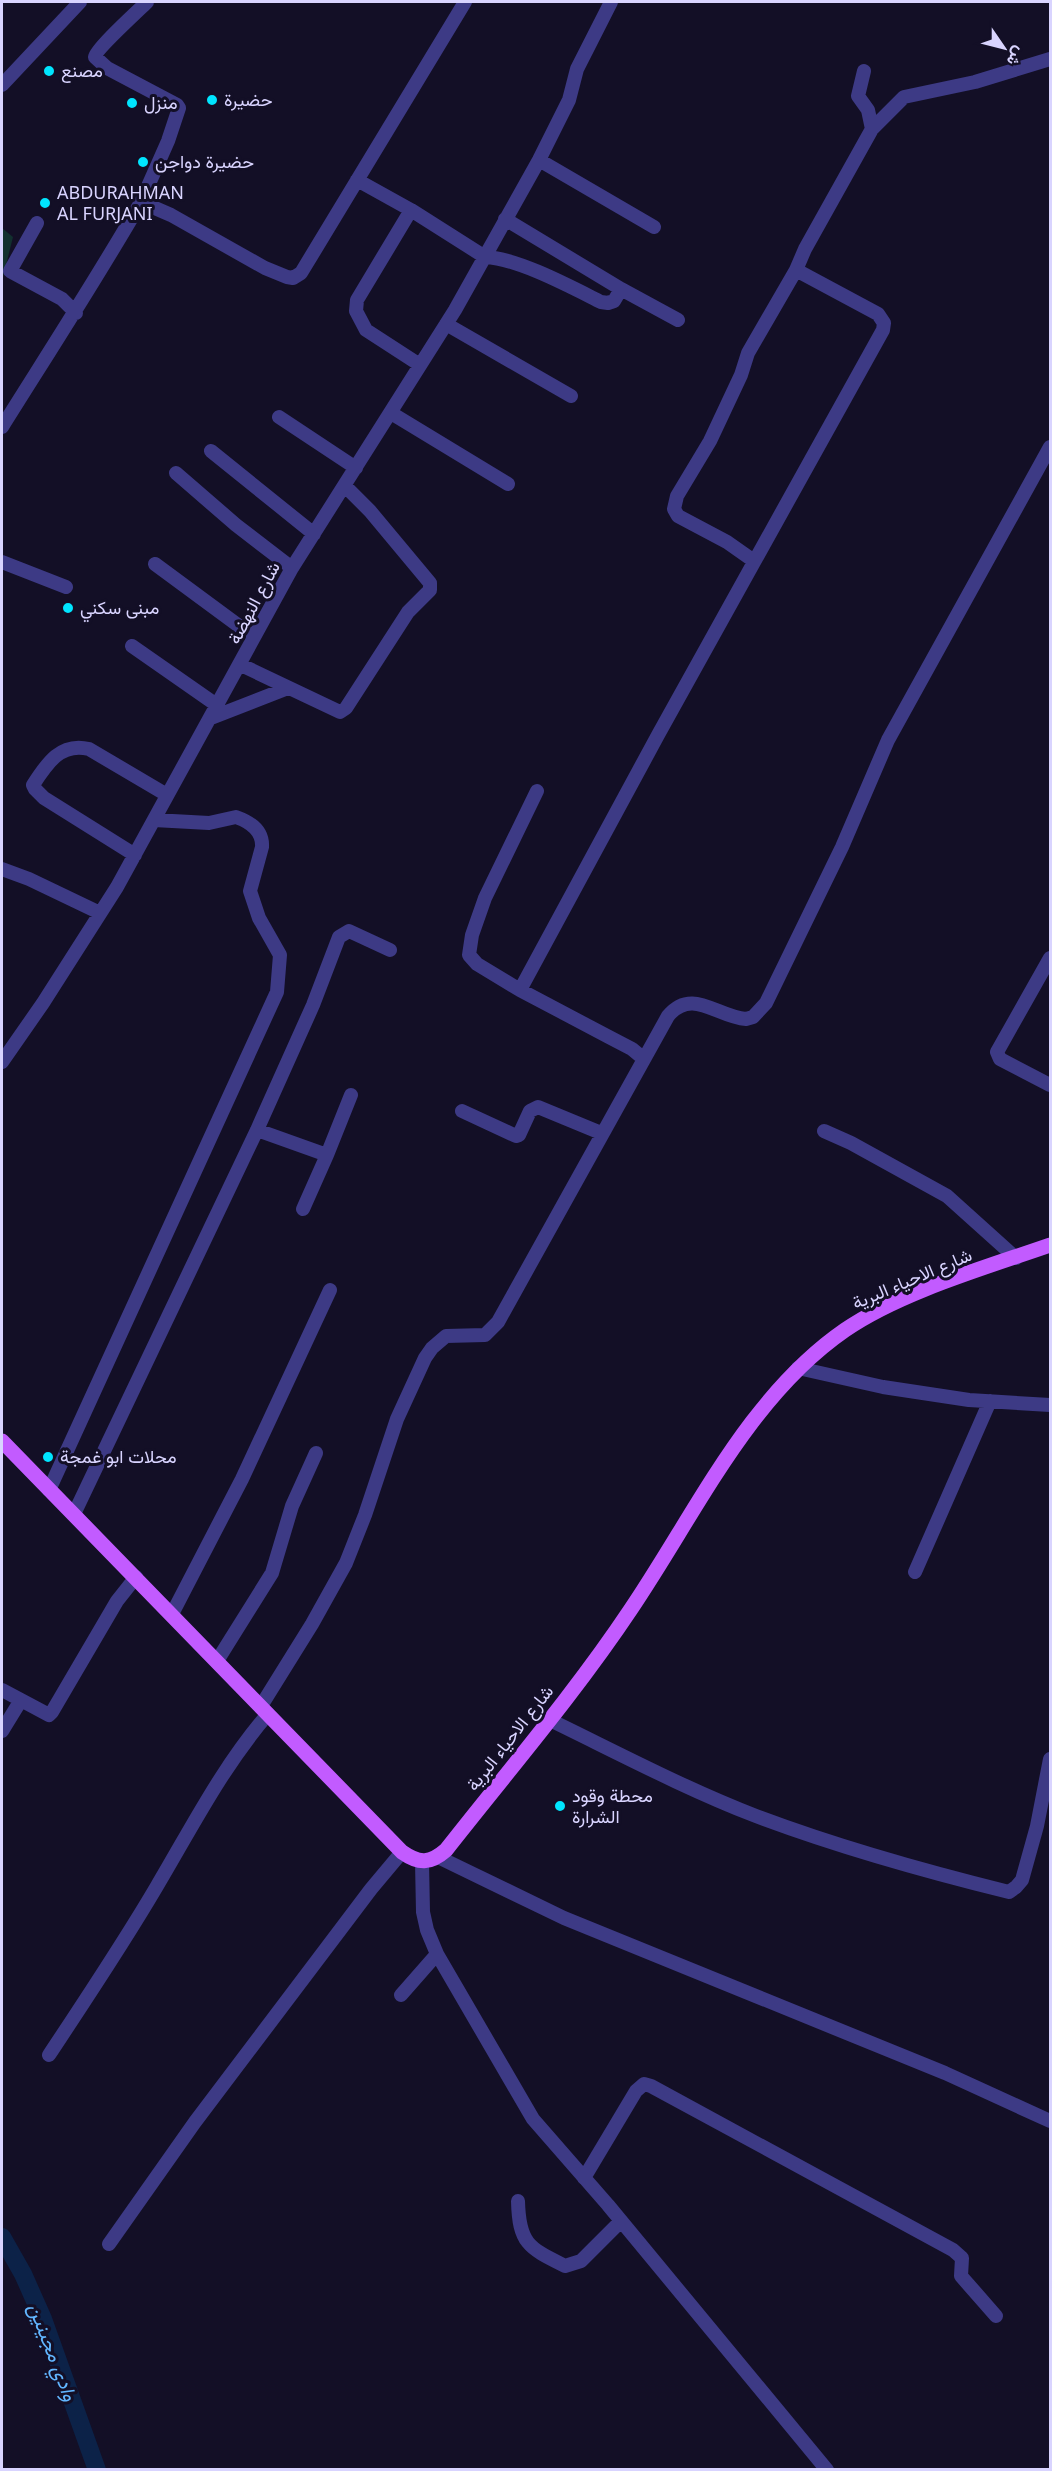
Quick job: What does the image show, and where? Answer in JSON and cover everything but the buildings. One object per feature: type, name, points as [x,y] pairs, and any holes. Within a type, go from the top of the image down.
[{"type":"main road","name":"شارع الاحياء البرية","points":[[422,1862],[438,1857],[446,1851],[550,1720],[631,1610],[722,1467],[762,1409],[798,1368],[846,1329],[876,1313],[939,1285],[1050,1245]]},
{"type":"main road","points":[[2,1441],[402,1852],[417,1862],[422,1862]]},
{"type":"street","points":[[2,84],[80,2]]},
{"type":"street","points":[[2,428],[43,360],[76,313],[141,201],[168,141],[179,108],[177,105],[107,68],[95,57],[95,52],[127,24],[147,2]]},
{"type":"street","points":[[141,201],[171,215],[265,268],[293,278],[298,276],[306,267],[465,2]]},
{"type":"street","name":"شارع النهضة","points":[[2,1062],[43,1003],[135,855],[241,665],[292,568],[392,413],[485,257],[539,160],[569,100],[577,69],[611,2]]},
{"type":"street","points":[[754,561],[727,542],[678,516],[674,509],[677,496],[710,441],[741,375],[748,353],[872,129],[904,97],[975,82],[1050,59]]},
{"type":"street","points":[[864,71],[858,96],[868,110],[872,129]]},
{"type":"street","points":[[539,160],[654,227]]},
{"type":"street","points":[[357,180],[411,210],[485,257],[495,258],[547,276],[601,302],[614,301],[621,289]]},
{"type":"street","points":[[411,210],[357,300],[356,311],[366,330],[420,365]]},
{"type":"street","points":[[505,219],[621,289],[678,320]]},
{"type":"street","points":[[37,223],[10,271],[62,299],[76,313]]},
{"type":"street","points":[[520,990],[884,323],[878,314],[796,270]]},
{"type":"street","points":[[446,324],[571,396]]},
{"type":"street","points":[[392,413],[508,484]]},
{"type":"street","points":[[279,417],[356,468]]},
{"type":"street","points":[[49,2055],[265,1710],[346,1563],[365,1515],[397,1419],[425,1358],[432,1348],[446,1336],[485,1335],[498,1322],[601,1133],[668,1016],[676,1007],[695,1003],[738,1019],[753,1017],[760,1011],[842,847],[888,740],[1050,447]]},
{"type":"street","points":[[211,451],[314,534]]},
{"type":"street","points":[[176,473],[236,525],[292,568]]},
{"type":"street","points":[[241,665],[340,712],[346,708],[408,612],[431,587],[370,511],[345,486]]},
{"type":"street","points":[[2,562],[66,587]]},
{"type":"street","points":[[155,564],[254,637]]},
{"type":"street","points":[[132,645],[214,712],[288,688]]},
{"type":"street","points":[[135,855],[44,798],[34,789],[33,785],[46,764],[56,755],[67,748],[79,747],[90,749],[167,795]]},
{"type":"street","points":[[537,791],[485,898],[469,948],[473,961],[520,990],[609,1036],[644,1059]]},
{"type":"street","points":[[50,1490],[277,992],[280,955],[259,918],[250,891],[262,847],[262,839],[255,828],[236,817],[209,824],[154,820]]},
{"type":"street","points":[[2,869],[29,879],[100,913]]},
{"type":"street","points":[[74,1514],[257,1130],[313,1005],[339,937],[342,933],[349,931],[390,950]]},
{"type":"street","points":[[1050,958],[997,1052],[1000,1059],[1050,1085]]},
{"type":"street","points":[[303,1209],[351,1095]]},
{"type":"street","points":[[462,1111],[516,1136],[519,1135],[532,1108],[538,1107],[601,1133]]},
{"type":"street","points":[[257,1130],[327,1155]]},
{"type":"street","points":[[824,1131],[851,1143],[946,1196],[1016,1258]]},
{"type":"street","points":[[172,1614],[224,1516],[330,1290]]},
{"type":"street","points":[[798,1368],[883,1387],[990,1401],[1050,1405]]},
{"type":"street","points":[[915,1572],[990,1401]]},
{"type":"street","points":[[217,1661],[272,1573],[292,1506],[316,1453]]},
{"type":"street","points":[[2,1690],[49,1715],[117,1601],[136,1577]]},
{"type":"street","points":[[2,1731],[21,1700]]},
{"type":"street","points":[[550,1720],[755,1815],[818,1838],[946,1877],[1009,1892],[1022,1880],[1037,1826],[1050,1759]]},
{"type":"street","points":[[109,2244],[195,2122],[371,1888],[402,1852]]},
{"type":"street","points":[[438,1857],[564,1918],[945,2073],[1050,2121]]},
{"type":"street","points":[[422,1862],[423,1912],[437,1954],[533,2119],[827,2469]]},
{"type":"street","points":[[401,1995],[437,1954]]},
{"type":"street","points":[[584,2178],[636,2091],[644,2084],[651,2086],[953,2250],[962,2258],[961,2276],[996,2316]]},
{"type":"street","points":[[518,2201],[519,2225],[533,2248],[565,2266],[581,2261],[621,2222]]},
{"type":"green space","points":[[2,228],[13,237],[2,281]]},
{"type":"waterway","name":"وادي مجينين","points":[[2,2237],[23,2274],[43,2319],[97,2470]]},
{"type":"place","name":"مصنع","points":[[49,71]]},
{"type":"place","name":"حضيرة","points":[[212,100]]},
{"type":"place","name":"منزل","points":[[132,103]]},
{"type":"place","name":"حضيرة دواجن","points":[[143,162]]},
{"type":"place","name":"ABDURAHMAN AL FURJANI","points":[[45,203]]},
{"type":"place","name":"مبنى سكني","points":[[68,608]]},
{"type":"place","name":"محلات ابو غمجة","points":[[48,1457]]},
{"type":"place","name":"محطة وقود الشرارة","points":[[560,1806]]}]
